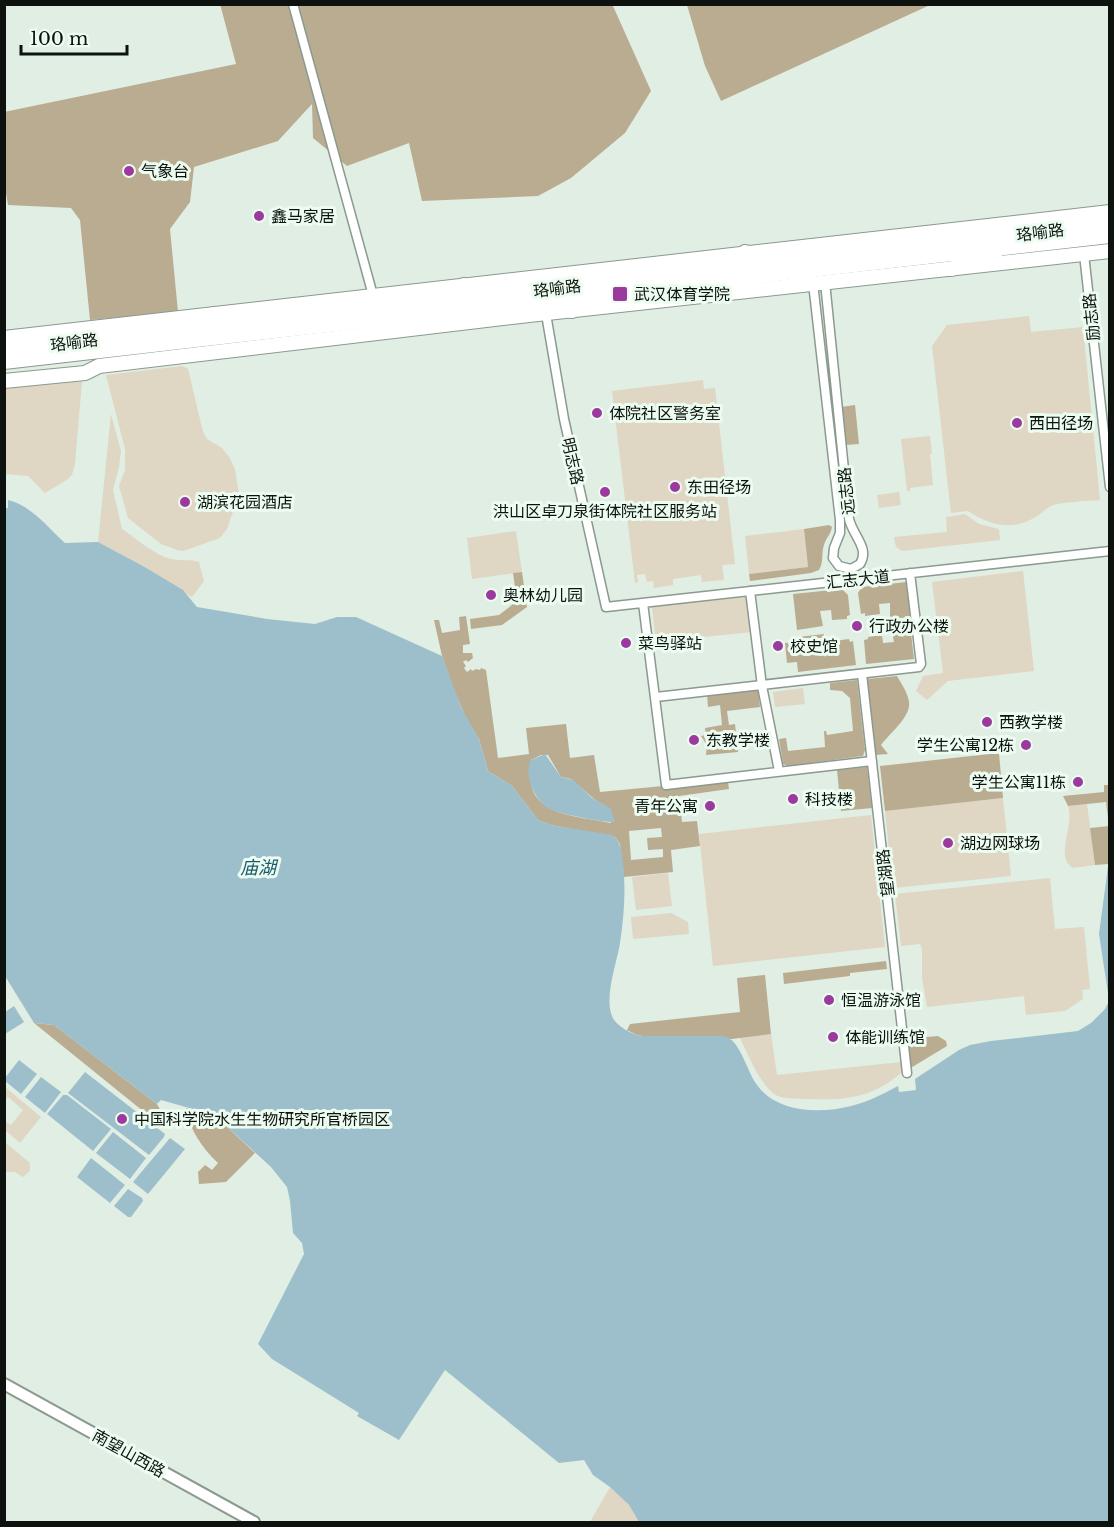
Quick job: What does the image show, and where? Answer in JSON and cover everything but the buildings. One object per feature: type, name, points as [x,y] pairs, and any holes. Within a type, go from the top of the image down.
[{"type":"main road","points":[[4,381],[85,373],[99,366],[377,314],[464,285],[1110,212]]},
{"type":"main road","name":"珞喻路","points":[[4,351],[172,330],[533,302],[1110,224]]},
{"type":"main road","name":"珞喻路","points":[[4,362],[377,314],[508,294],[1110,236]]},
{"type":"main road","points":[[951,269],[1030,245]]},
{"type":"main road","points":[[4,338],[214,314],[546,314],[1110,251]]},
{"type":"main road","points":[[746,252],[819,282]]},
{"type":"main road","points":[[464,285],[508,294]]},
{"type":"main road","points":[[533,302],[572,311]]},
{"type":"main road","points":[[172,330],[214,314]]},
{"type":"street","points":[[293,4],[377,314]]},
{"type":"street","name":"励志路","points":[[1084,254],[1110,487]]},
{"type":"street","name":"远志路","points":[[819,282],[849,519],[854,536],[864,549],[862,562]]},
{"type":"street","name":"远志路","points":[[819,282],[840,520],[840,537],[833,551],[833,558],[837,565]]},
{"type":"street","name":"明志路","points":[[546,314],[564,419],[606,607]]},
{"type":"street","name":"汇志大道","points":[[606,607],[1110,551]]},
{"type":"street","points":[[824,582],[834,577],[837,565],[850,569],[862,562],[868,573],[879,577]]},
{"type":"street","points":[[656,697],[918,667],[920,665],[910,573]]},
{"type":"street","points":[[750,591],[762,686],[779,771]]},
{"type":"street","points":[[643,603],[666,785],[872,761]]},
{"type":"street","name":"望湖路","points":[[862,674],[907,1073]]},
{"type":"street","name":"南望山西路","points":[[4,1384],[254,1522]]},
{"type":"shaded area","points":[[220,4],[621,5],[613,6],[651,91],[625,133],[571,178],[538,196],[422,201],[409,143],[347,166],[313,138],[312,104],[278,141],[194,167],[190,202],[170,229],[178,312],[90,320],[80,220],[71,208],[8,205],[4,181],[4,112],[236,64]]},
{"type":"shaded area","points":[[687,4],[930,5],[721,101],[705,66]]},
{"type":"shaded area","name":"西田径场","points":[[1029,316],[1031,332],[1083,327],[1100,500],[1053,505],[1025,522],[1009,525],[992,523],[968,511],[951,513],[932,346],[947,325]]},
{"type":"shaded area","points":[[182,366],[188,369],[203,432],[207,439],[222,448],[229,457],[235,469],[239,494],[227,529],[220,538],[183,551],[161,544],[128,518],[119,486],[125,470],[125,449],[106,375]]},
{"type":"shaded area","name":"东田径场","points":[[703,380],[704,389],[715,388],[735,564],[722,565],[724,580],[702,582],[701,575],[673,579],[673,585],[654,588],[653,581],[647,582],[645,574],[637,575],[638,582],[635,583],[612,391]]},
{"type":"shaded area","points":[[82,381],[75,464],[72,475],[45,493],[28,476],[5,474],[4,387]]},
{"type":"shaded area","points":[[855,405],[859,444],[845,445],[841,407]]},
{"type":"shaded area","points":[[111,414],[121,451],[113,490],[122,529],[165,557],[199,562],[204,581],[192,597],[143,566],[98,542]]},
{"type":"shaded area","points":[[930,436],[933,485],[910,488],[910,491],[907,491],[901,439]]},
{"type":"shaded area","points":[[899,492],[901,505],[879,508],[877,495]]},
{"type":"shaded area","points":[[965,514],[979,524],[999,529],[1000,540],[902,551],[896,547],[894,537],[947,532],[946,517]]},
{"type":"shaded area","points":[[829,525],[832,527],[824,545],[819,570],[750,581],[749,574],[808,567],[804,529]]},
{"type":"shaded area","points":[[804,529],[808,567],[749,574],[745,536]]},
{"type":"shaded area","points":[[516,531],[522,572],[472,579],[467,538]]},
{"type":"shaded area","points":[[1023,571],[1034,671],[948,681],[927,700],[916,691],[923,676],[943,673],[932,582]]},
{"type":"shaded area","points":[[522,572],[527,607],[502,625],[471,629],[470,619],[499,615],[517,601],[513,573]]},
{"type":"shaded area","points":[[906,582],[910,617],[890,619],[890,603],[879,604],[880,614],[865,616],[865,613],[861,614],[858,593],[862,587]]},
{"type":"shaded area","points":[[842,589],[848,595],[850,615],[847,619],[832,620],[831,610],[820,611],[823,626],[797,630],[793,594]]},
{"type":"shaded area","points":[[748,597],[751,632],[656,642],[652,607]]},
{"type":"shaded area","points":[[466,616],[470,644],[463,645],[463,653],[472,653],[473,658],[468,662],[466,660],[463,662],[466,666],[464,668],[467,672],[471,669],[472,671],[481,668],[486,670],[498,758],[529,754],[526,728],[566,724],[570,758],[594,755],[600,792],[663,786],[664,790],[728,782],[729,789],[679,796],[682,822],[697,821],[700,846],[671,850],[673,872],[624,877],[620,844],[615,837],[551,825],[538,820],[512,786],[488,771],[479,739],[466,718],[454,690],[442,656],[434,620],[439,620],[442,633],[460,630],[459,617]],"holes":[[[541,755],[548,755],[561,777],[571,779],[594,799],[610,809],[611,823],[564,814],[542,803],[535,795],[530,778],[531,760]],[[661,828],[662,837],[647,838],[648,850],[663,849],[663,857],[631,860],[629,831]]]},
{"type":"shaded area","points":[[910,624],[914,659],[866,664],[864,640],[868,637],[882,635],[883,643],[894,642],[891,627]]},
{"type":"shaded area","points":[[824,634],[824,650],[834,649],[834,641],[849,639],[850,642],[853,641],[856,665],[798,672],[797,662],[787,663],[785,643],[798,642],[798,637]]},
{"type":"shaded area","points":[[897,676],[907,695],[909,708],[903,719],[881,745],[888,754],[875,755],[867,679]]},
{"type":"shaded area","points":[[857,680],[865,750],[863,756],[788,766],[783,764],[779,739],[786,738],[788,751],[825,747],[824,731],[827,735],[853,731],[850,698],[842,691],[830,690],[830,683]]},
{"type":"shaded area","points":[[803,688],[805,704],[775,707],[773,692]]},
{"type":"shaded area","points":[[758,689],[760,707],[727,711],[729,725],[735,724],[738,752],[706,755],[707,745],[701,736],[706,735],[705,728],[722,725],[720,705],[708,707],[707,694]]},
{"type":"shaded area","points":[[999,753],[1003,798],[885,811],[880,766]]},
{"type":"shaded area","points":[[867,767],[872,808],[841,811],[837,770]]},
{"type":"shaded area","points":[[1104,785],[1109,785],[1110,859],[1108,864],[1095,865],[1090,828],[1109,826],[1106,802],[1068,806],[1063,796],[1104,792]]},
{"type":"shaded area","name":"湖边网球场","points":[[1003,798],[1011,876],[893,888],[885,811]]},
{"type":"shaded area","points":[[1087,804],[1095,865],[1073,868],[1065,856],[1069,822],[1068,806]]},
{"type":"shaded area","points":[[871,815],[885,947],[713,966],[699,834]]},
{"type":"shaded area","points":[[668,873],[672,906],[636,910],[632,877]]},
{"type":"shaded area","points":[[1050,878],[1055,929],[1084,927],[1090,989],[1082,990],[1083,999],[1065,1011],[1026,1015],[1024,996],[927,1007],[922,978],[922,949],[920,944],[901,946],[895,894]]},
{"type":"shaded area","points":[[671,913],[688,922],[689,934],[633,939],[631,917]]},
{"type":"shaded area","points":[[886,961],[887,969],[784,984],[783,973]]},
{"type":"shaded area","points":[[765,975],[771,1034],[732,1039],[647,1037],[627,1030],[630,1024],[740,1012],[737,978]]},
{"type":"shaded area","points":[[34,1023],[54,1025],[157,1104],[168,1124],[164,1128]]},
{"type":"shaded area","points":[[771,1034],[777,1075],[901,1062],[901,1073],[877,1089],[854,1097],[815,1099],[780,1097],[768,1089],[763,1082],[740,1038]]},
{"type":"shaded area","points":[[938,1036],[946,1041],[947,1046],[909,1069],[905,1039]]},
{"type":"shaded area","points":[[5,1087],[41,1117],[20,1143],[5,1130],[5,1121],[11,1125],[23,1110],[8,1097],[5,1100]]},
{"type":"shaded area","points":[[186,1108],[214,1115],[255,1153],[226,1182],[199,1184],[198,1172],[205,1165],[212,1170],[218,1163],[198,1138],[190,1123]]},
{"type":"shaded area","points":[[5,1142],[30,1163],[30,1171],[23,1177],[15,1172],[5,1172]]},
{"type":"shaded area","points":[[610,1487],[629,1505],[639,1522],[590,1522]]},
{"type":"water","name":"庙湖","points":[[8,500],[32,512],[65,543],[98,542],[183,590],[197,607],[267,619],[315,624],[337,617],[356,617],[442,656],[461,707],[479,739],[488,771],[512,786],[538,820],[551,825],[612,835],[620,845],[624,874],[623,923],[609,999],[612,1016],[616,1023],[641,1036],[724,1036],[730,1038],[739,1049],[757,1085],[776,1101],[800,1109],[839,1109],[881,1095],[898,1086],[899,1092],[916,1090],[915,1079],[959,1050],[970,1045],[991,1041],[1078,1031],[1091,1023],[1105,1009],[1109,1001],[1109,1522],[639,1522],[629,1505],[593,1475],[584,1460],[559,1463],[445,1370],[399,1440],[357,1416],[359,1413],[272,1359],[258,1344],[304,1254],[302,1243],[293,1233],[287,1187],[271,1167],[214,1115],[161,1100],[157,1104],[54,1025],[34,1023],[5,976],[4,508],[8,508]]},
{"type":"water","points":[[545,754],[561,777],[573,780],[592,798],[610,808],[615,822],[572,816],[550,809],[545,805],[535,794],[528,773],[531,760]]},
{"type":"water","points":[[1109,859],[1109,1000],[1099,934]]},
{"type":"water","points":[[14,1006],[24,1022],[5,1034],[5,1012]]},
{"type":"water","points":[[19,1060],[37,1074],[21,1094],[5,1081]]},
{"type":"water","points":[[85,1072],[165,1134],[149,1155],[68,1093]]},
{"type":"water","points":[[41,1077],[61,1092],[45,1113],[25,1097]]},
{"type":"water","points":[[63,1095],[67,1095],[111,1129],[93,1151],[47,1114]]},
{"type":"water","points":[[113,1132],[146,1158],[130,1179],[96,1153]]},
{"type":"water","points":[[170,1138],[185,1149],[148,1194],[133,1182]]},
{"type":"water","points":[[91,1158],[125,1185],[110,1203],[77,1177]]},
{"type":"water","points":[[128,1189],[143,1201],[131,1217],[114,1206]]},
{"type":"place","name":"气象台","points":[[129,171]]},
{"type":"place","name":"鑫马家居","points":[[259,216]]},
{"type":"place","name":"武汉体育学院","points":[[620,294]]},
{"type":"place","name":"体院社区警务室","points":[[597,413]]},
{"type":"place","name":"西田径场","points":[[1017,423]]},
{"type":"place","name":"东田径场","points":[[675,487]]},
{"type":"place","name":"洪山区卓刀泉街体院社区服务站","points":[[605,492]]},
{"type":"place","name":"湖滨花园酒店","points":[[185,502]]},
{"type":"place","name":"奥林幼儿园","points":[[491,595]]},
{"type":"place","name":"行政办公楼","points":[[857,626]]},
{"type":"place","name":"菜鸟驿站","points":[[626,643]]},
{"type":"place","name":"校史馆","points":[[778,646]]},
{"type":"place","name":"西教学楼","points":[[987,722]]},
{"type":"place","name":"东教学楼","points":[[694,740]]},
{"type":"place","name":"学生公寓12栋","points":[[1026,745]]},
{"type":"place","name":"学生公寓11栋","points":[[1078,782]]},
{"type":"place","name":"科技楼","points":[[793,799]]},
{"type":"place","name":"青年公寓","points":[[710,806]]},
{"type":"place","name":"湖边网球场","points":[[948,843]]},
{"type":"place","name":"恒温游泳馆","points":[[829,1000]]},
{"type":"place","name":"体能训练馆","points":[[833,1037]]},
{"type":"place","name":"中国科学院水生生物研究所官桥园区","points":[[122,1119]]}]
